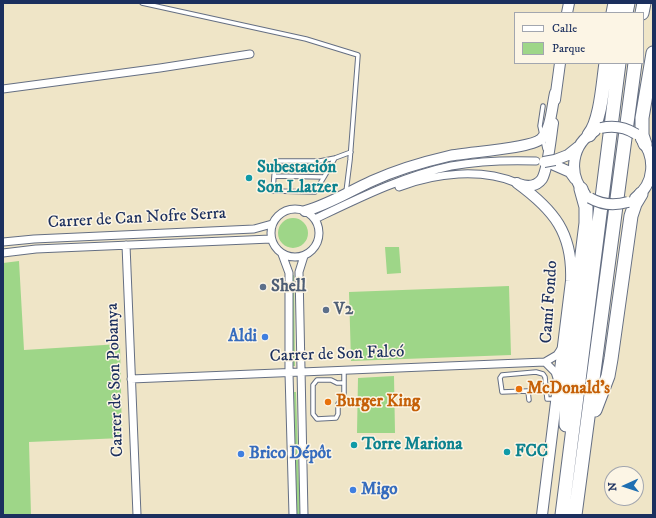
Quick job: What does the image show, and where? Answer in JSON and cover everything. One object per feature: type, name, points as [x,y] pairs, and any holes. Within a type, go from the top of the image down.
[{"type":"highway","points":[[646,145],[642,135],[642,122],[653,53]]},
{"type":"highway","points":[[589,135],[594,128],[597,116],[606,64]]},
{"type":"highway","points":[[562,515],[619,64]]},
{"type":"highway","points":[[575,515],[588,428],[635,64]]},
{"type":"highway","points":[[565,490],[566,382],[586,218],[585,201],[582,189]]},
{"type":"highway","points":[[588,428],[608,376],[616,329],[630,220],[635,204],[641,194]]},
{"type":"street","points":[[3,89],[160,68],[250,54]]},
{"type":"street","points":[[532,143],[549,124],[560,64]]},
{"type":"street","points":[[363,196],[369,199],[403,185],[450,175],[483,174],[528,186],[536,184],[542,179],[547,161],[555,110],[555,93]]},
{"type":"street","points":[[305,211],[316,208],[374,180],[430,161],[457,155],[532,143],[540,144],[547,161],[570,172],[582,189],[600,203],[608,205],[628,202],[641,194],[652,176],[652,164],[646,145],[627,129],[612,126],[601,128],[589,135],[568,155],[547,161],[488,162],[451,166],[412,177],[363,196],[315,219]]},
{"type":"street","points":[[578,147],[575,154],[574,165],[582,189]]},
{"type":"street","name":"Camí Fondo","points":[[517,183],[539,200],[551,213],[562,230],[568,246],[571,266],[571,281],[542,515]]},
{"type":"street","points":[[297,209],[305,211],[315,219],[319,230],[319,238],[311,252],[296,258],[289,257],[277,250],[271,239],[270,229],[276,217],[286,210],[297,209]]},
{"type":"street","name":"Carrer de Can Nofre Serra","points":[[3,242],[34,239],[254,229],[272,224]]},
{"type":"street","name":"Carrer de Can Nofre Serra","points":[[3,252],[36,249],[271,239]]},
{"type":"street","name":"Carrer de Son Pobanya","points":[[126,245],[136,515]]},
{"type":"street","points":[[282,254],[289,273],[293,515]]},
{"type":"street","points":[[304,256],[299,272],[304,515]]},
{"type":"street","points":[[558,383],[556,374],[545,362],[557,355],[563,345]]},
{"type":"street","name":"Carrer de Son Falcó","points":[[131,379],[545,362]]},
{"type":"lane","points":[[142,3],[306,39],[358,55],[351,152],[346,194]]},
{"type":"lane","points":[[543,106],[541,134],[545,146],[547,161]]},
{"type":"lane","points":[[487,151],[502,145],[532,140],[541,134]]},
{"type":"lane","points":[[335,158],[315,192],[272,191],[276,161],[320,161],[335,158],[351,152]]},
{"type":"lane","points":[[274,176],[324,177]]},
{"type":"lane","points":[[344,371],[344,383],[344,399],[338,404],[338,414],[336,418],[317,419],[313,414],[313,385],[317,380],[331,380],[337,384],[344,383]]},
{"type":"lane","points":[[529,400],[528,391],[502,392],[500,378],[502,375],[536,372],[543,374],[545,377],[547,399],[556,399]]},
{"type":"green space","points":[[293,218],[304,222],[308,233],[304,244],[293,248],[282,244],[278,233],[282,222]]},
{"type":"green space","points":[[385,247],[399,247],[401,273],[387,274]]},
{"type":"green space","points":[[19,261],[24,350],[120,344],[122,438],[29,442],[31,515],[3,515],[3,263]]},
{"type":"green space","points":[[294,275],[295,366],[293,366],[291,276]]},
{"type":"green space","points":[[509,286],[511,355],[351,361],[349,292]]},
{"type":"green space","points":[[394,376],[395,433],[357,433],[358,378]]},
{"type":"green space","points":[[294,392],[296,392],[300,515],[296,515]]},
{"type":"place","name":"Subestación Son Llatzer","points":[[249,178]]},
{"type":"place","name":"Shell","points":[[263,287]]},
{"type":"place","name":"V2","points":[[326,310]]},
{"type":"place","name":"Aldi","points":[[265,337]]},
{"type":"place","name":"McDonald's","points":[[519,389]]},
{"type":"place","name":"Burger King","points":[[328,402]]},
{"type":"place","name":"Torre Mariona","points":[[354,445]]},
{"type":"place","name":"FCC","points":[[507,452]]},
{"type":"place","name":"Brico Dépôt","points":[[241,454]]},
{"type":"place","name":"Migo","points":[[353,490]]}]
